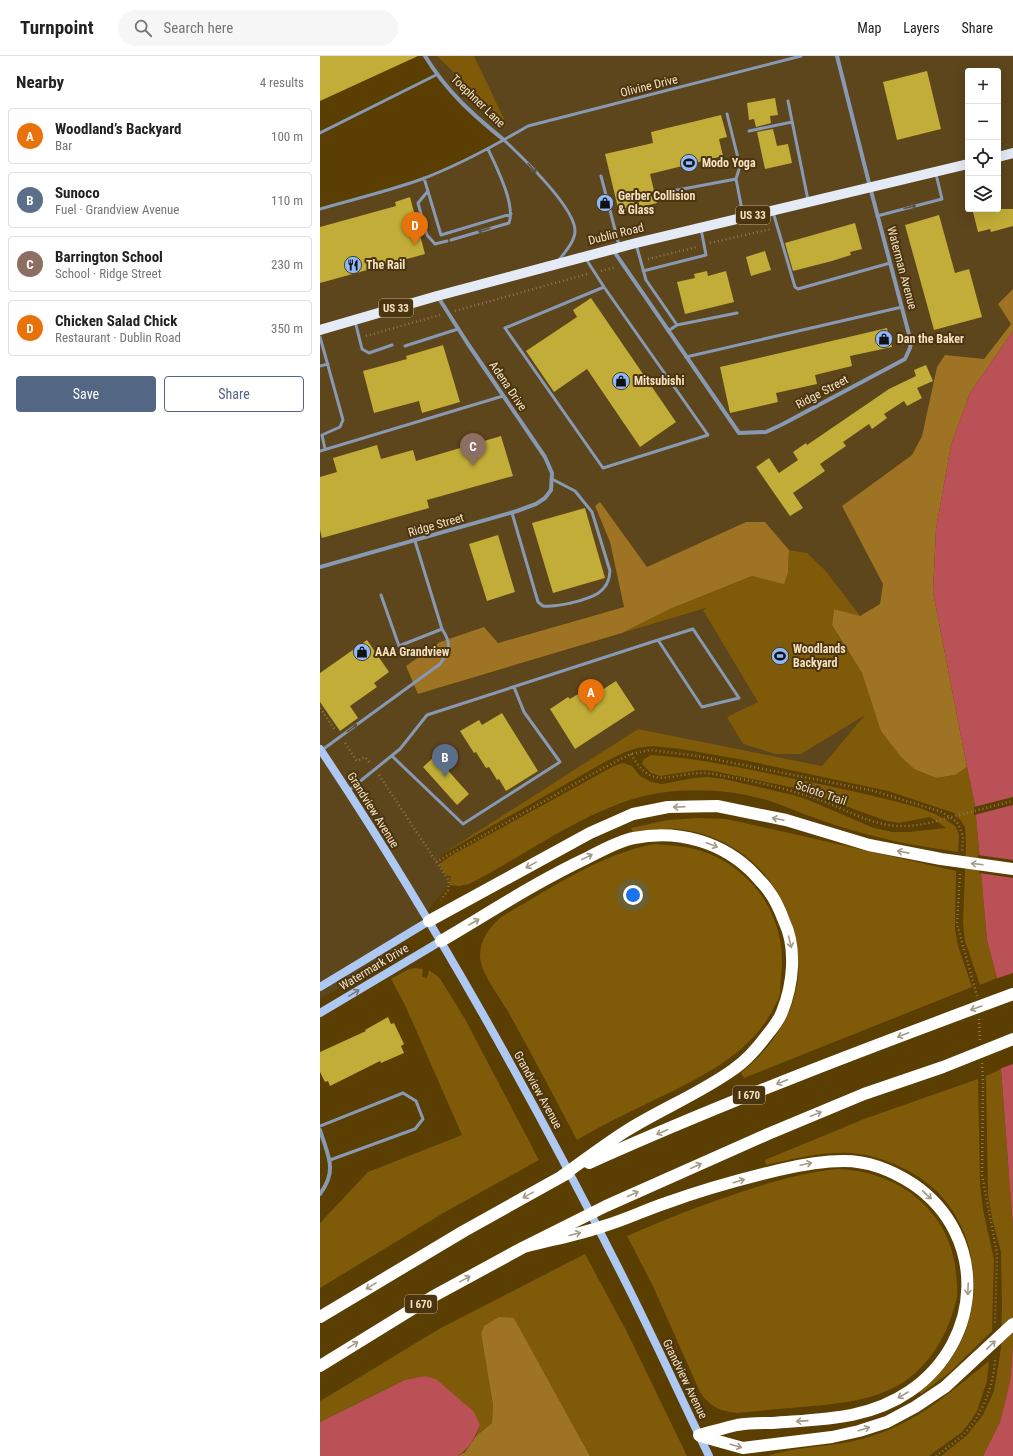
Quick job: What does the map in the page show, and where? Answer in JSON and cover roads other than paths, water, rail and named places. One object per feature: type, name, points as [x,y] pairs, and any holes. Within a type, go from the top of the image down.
[{"type":"highway","points":[[428,921],[590,833],[633,814],[668,808],[717,806],[786,820],[869,845],[941,859],[1013,869]]},
{"type":"highway","points":[[441,941],[567,867],[632,838],[675,836],[716,846],[733,856],[749,869],[767,888],[778,906],[787,926],[792,949],[791,971],[788,994],[782,1014],[768,1034],[736,1068],[707,1086],[626,1131],[562,1176]]},
{"type":"highway","name":"I 670","points":[[320,1317],[450,1238],[562,1176],[647,1138],[739,1100],[1013,994]]},
{"type":"highway","name":"I 670","points":[[320,1366],[432,1298],[524,1247],[606,1206],[768,1134],[864,1094],[943,1067],[1013,1039]]},
{"type":"highway","points":[[524,1247],[604,1226],[668,1202],[748,1178],[812,1163],[845,1161],[876,1166],[901,1176],[924,1192],[936,1204],[947,1218],[963,1251],[968,1270],[968,1291],[960,1328],[951,1348],[939,1365],[925,1380],[892,1402],[873,1410],[841,1418],[737,1425],[699,1436]]},
{"type":"highway","points":[[699,1436],[743,1448],[832,1437],[859,1431],[887,1422],[915,1407],[946,1387],[1013,1324]]},
{"type":"main road","points":[[1001,156],[1013,153]]},
{"type":"main road","name":"Dublin Road","points":[[320,330],[584,256],[965,165]]},
{"type":"main road","name":"Grandview Avenue","points":[[320,750],[348,791],[441,941],[544,1124],[624,1279],[709,1456]]},
{"type":"main road","name":"Watermark Drive","points":[[320,987],[428,921]]},
{"type":"main road","name":"Watermark Drive","points":[[320,1013],[441,941]]},
{"type":"street","name":"Toephner Lane","points":[[425,56],[436,75],[451,93],[504,140]]},
{"type":"street","name":"Waterman Avenue","points":[[837,56],[877,216],[911,342],[908,354]]},
{"type":"street","points":[[616,248],[623,265],[686,357]]},
{"type":"street","name":"Adena Drive","points":[[438,296],[458,329],[545,457],[552,473],[551,490]]},
{"type":"street","name":"Ridge Street","points":[[686,357],[739,433],[766,432],[901,362],[908,354]]},
{"type":"street","name":"Ridge Street","points":[[320,567],[512,513],[536,504],[545,498],[551,490]]},
{"type":"street","points":[[320,1130],[330,1160],[331,1169],[329,1179],[320,1194]]},
{"type":"lane","name":"Olivine Drive","points":[[320,209],[424,178],[457,165],[528,126],[801,56]]},
{"type":"lane","points":[[320,133],[436,75]]},
{"type":"lane","points":[[788,101],[808,202]]},
{"type":"lane","points":[[727,114],[740,166],[736,179],[743,217]]},
{"type":"lane","points":[[749,131],[792,122]]},
{"type":"lane","points":[[504,140],[524,159],[559,199],[568,210],[574,223],[574,237],[557,264]]},
{"type":"lane","points":[[428,191],[418,203],[428,235],[435,244],[509,223],[511,214],[502,178],[488,149]]},
{"type":"lane","points":[[877,216],[942,199],[935,172]]},
{"type":"lane","points":[[601,176],[616,248]]},
{"type":"lane","points":[[424,178],[441,235],[511,214]]},
{"type":"lane","points":[[672,191],[736,179]]},
{"type":"lane","points":[[773,210],[794,287],[798,289],[890,263]]},
{"type":"lane","points":[[643,271],[706,255],[701,227]]},
{"type":"lane","points":[[636,243],[646,280],[677,325]]},
{"type":"lane","points":[[584,256],[608,293],[708,435],[603,468],[505,328],[604,287]]},
{"type":"lane","points":[[686,357],[902,307]]},
{"type":"lane","points":[[668,331],[677,325],[736,313]]},
{"type":"lane","points":[[355,320],[362,349],[369,352],[392,345]]},
{"type":"lane","points":[[405,346],[458,329]]},
{"type":"lane","points":[[320,337],[343,420],[340,427],[321,435],[325,450]]},
{"type":"lane","points":[[320,366],[328,364]]},
{"type":"lane","points":[[320,451],[503,396]]},
{"type":"lane","points":[[512,513],[538,602],[543,606],[550,607],[591,598],[601,591],[610,580],[610,570],[592,512],[575,491],[552,479]]},
{"type":"lane","points":[[320,750],[440,664],[448,653],[449,644],[442,629],[415,541]]},
{"type":"lane","points":[[381,595],[399,646],[442,629]]},
{"type":"lane","points":[[348,791],[400,749],[427,715],[658,640],[693,629],[739,698],[702,708],[658,640]]},
{"type":"lane","points":[[392,756],[463,824],[560,762],[524,712],[514,687]]},
{"type":"lane","points":[[320,1126],[402,1093],[416,1101],[423,1119],[415,1129],[330,1160]]},
{"type":"place","name":"Modo Yoga","points":[[689,163]]},
{"type":"place","name":"Gerber Collision & Glass","points":[[605,203]]},
{"type":"place","name":"Chicken Salad Chick","points":[[415,245]]},
{"type":"place","name":"The Rail","points":[[353,265]]},
{"type":"place","name":"Dan the Baker","points":[[884,339]]},
{"type":"place","name":"Mitsubishi","points":[[621,381]]},
{"type":"place","name":"Barrington School","points":[[473,466]]},
{"type":"place","name":"AAA Grandview","points":[[362,652]]},
{"type":"place","name":"Woodlands Backyard","points":[[780,656]]},
{"type":"place","name":"Woodland’s Backyard","points":[[591,712]]},
{"type":"place","name":"Sunoco","points":[[445,777]]}]
